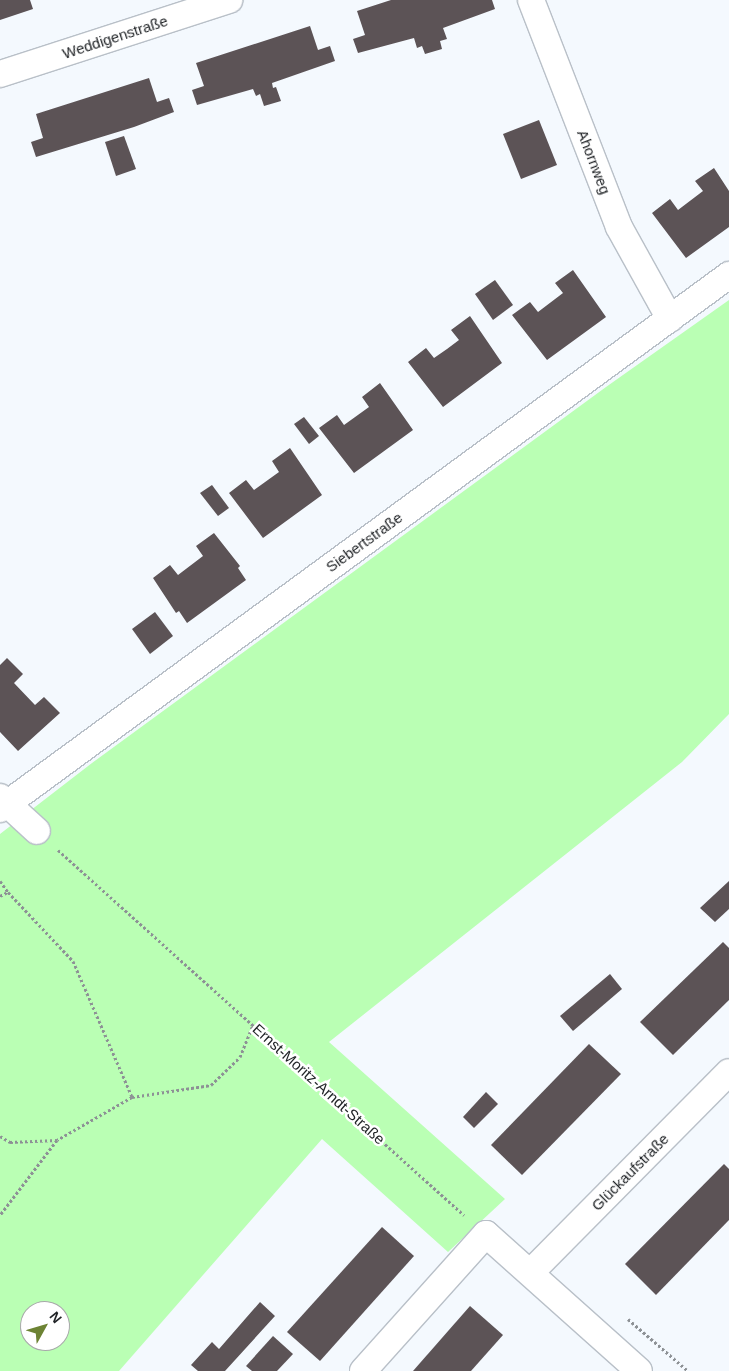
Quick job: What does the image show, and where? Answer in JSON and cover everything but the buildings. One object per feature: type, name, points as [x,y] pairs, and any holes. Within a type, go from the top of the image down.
[{"type":"street","name":"Weddigenstraße","points":[[0,74],[229,0]]},
{"type":"street","name":"Ahornweg","points":[[532,0],[619,226],[670,319]]},
{"type":"street","name":"Siebertstraße","points":[[2,803],[729,275]]},
{"type":"street","points":[[2,803],[37,831]]},
{"type":"street","name":"Glückaufstraße","points":[[531,1272],[729,1072]]},
{"type":"street","points":[[364,1371],[486,1234],[531,1272],[639,1371]]},
{"type":"path","name":"Ernst-Moritz-Arndt-Straße","points":[[37,831],[486,1234]]},
{"type":"path","points":[[0,881],[8,892],[73,961],[132,1097]]},
{"type":"path","points":[[0,896],[8,892]]},
{"type":"path","points":[[0,1215],[57,1140],[132,1097],[211,1085],[240,1057],[253,1024]]},
{"type":"path","points":[[0,1136],[10,1142],[57,1140]]},
{"type":"green space","points":[[729,300],[729,714],[682,762],[329,1042],[505,1199],[448,1252],[322,1139],[119,1371],[0,1371],[0,834],[92,763],[606,387]]}]
